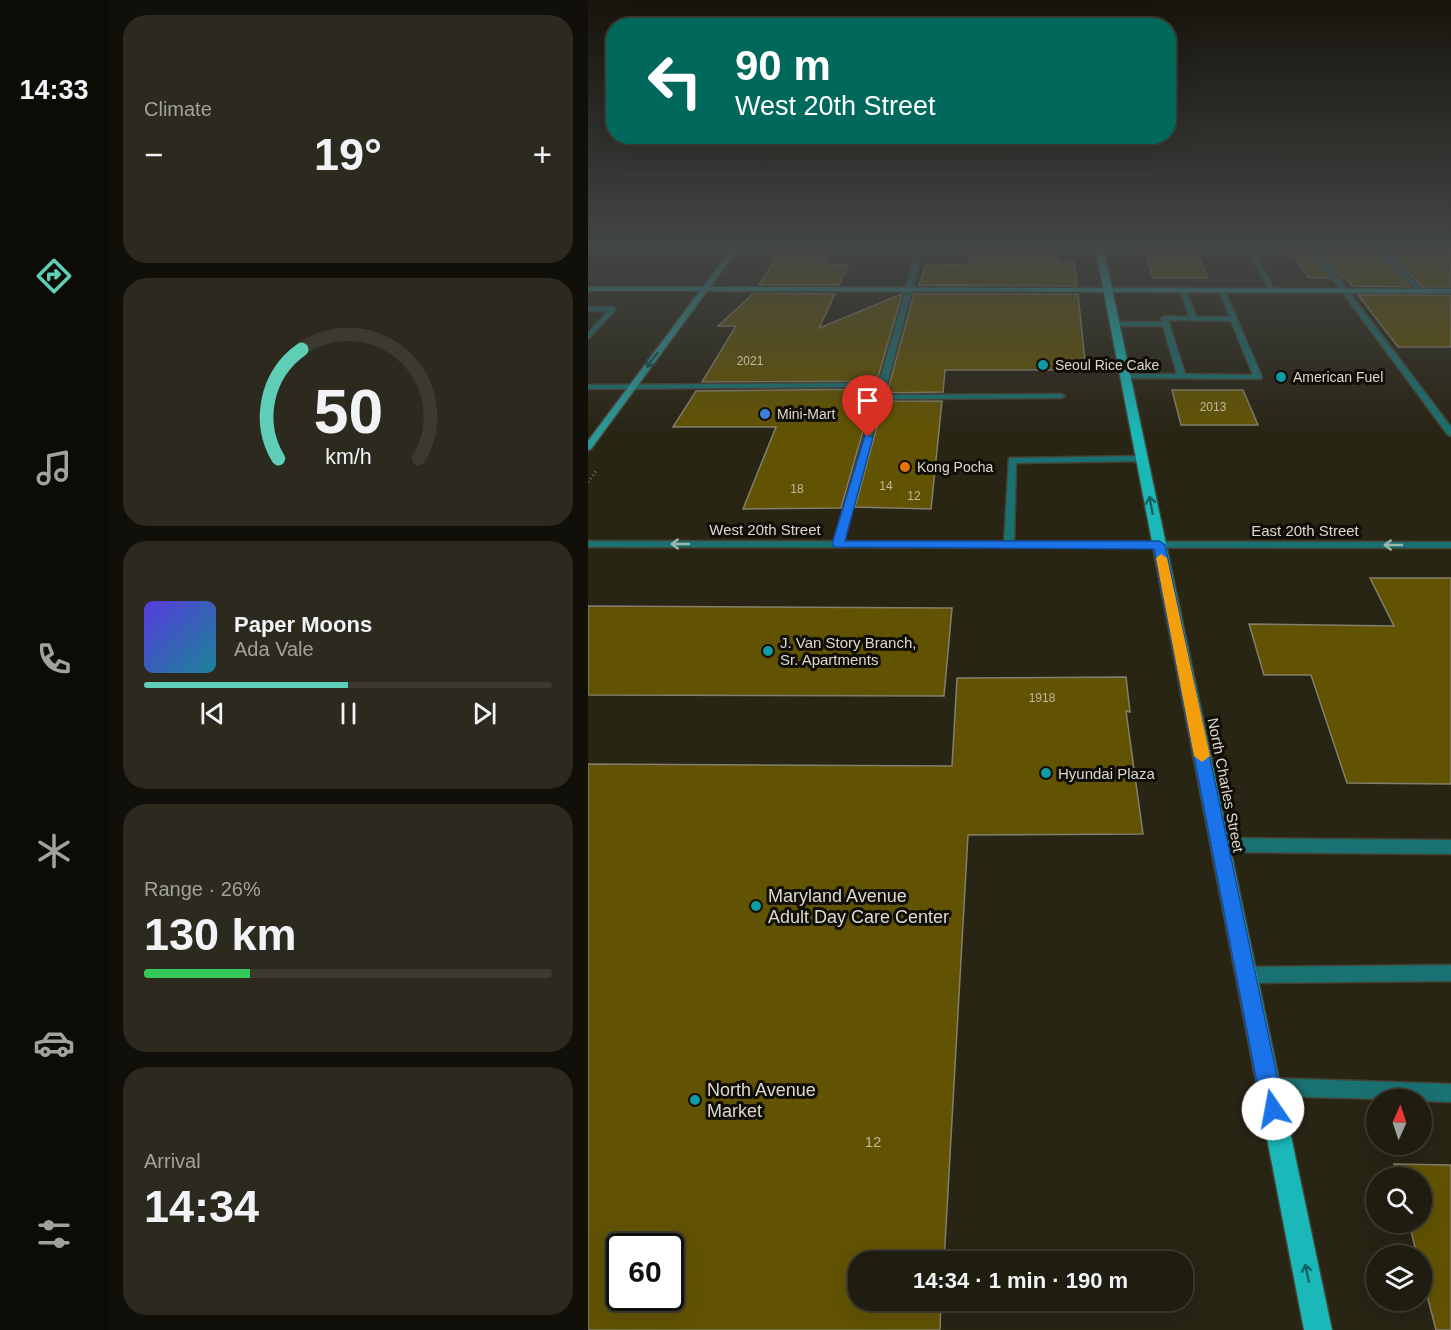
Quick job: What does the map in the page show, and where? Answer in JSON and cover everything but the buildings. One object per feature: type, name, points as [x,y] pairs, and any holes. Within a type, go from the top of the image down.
[{"type":"main road","name":"North Charles Street","points":[[1112,308],[1318,1330]]},
{"type":"street","points":[[588,447],[691,308]]},
{"type":"street","points":[[838,544],[905,308]]},
{"type":"street","points":[[1189,308],[1193,319]]},
{"type":"street","points":[[1125,376],[1258,377],[1229,308]]},
{"type":"street","points":[[1357,308],[1451,433]]},
{"type":"street","points":[[588,309],[613,309],[588,337]]},
{"type":"street","points":[[1182,377],[1164,318],[1234,319]]},
{"type":"street","points":[[1115,324],[1166,324]]},
{"type":"street","points":[[588,387],[883,385]]},
{"type":"street","points":[[880,397],[1061,396]]},
{"type":"street","points":[[1010,544],[1012,460],[1142,459]]},
{"type":"street","name":"West 20th Street","points":[[588,544],[1159,545]]},
{"type":"street","name":"East 20th Street","points":[[1159,545],[1451,545]]},
{"type":"street","points":[[1220,845],[1451,847]]},
{"type":"street","points":[[1245,975],[1451,973]]},
{"type":"street","points":[[1268,1087],[1451,1093]]},
{"type":"slow traffic","points":[[1161,558],[1202,756]]},
{"type":"place","name":"Seoul Rice Cake","points":[[1043,365]]},
{"type":"place","name":"American Fuel","points":[[1281,377]]},
{"type":"place","name":"Mini-Mart","points":[[765,414]]},
{"type":"place","name":"Kong Pocha","points":[[905,467]]},
{"type":"place","name":"J. Van Story Branch, Sr. Apartments","points":[[768,651]]},
{"type":"place","name":"Hyundai Plaza","points":[[1046,773]]},
{"type":"place","name":"Maryland Avenue Adult Day Care Center","points":[[756,906]]},
{"type":"place","name":"North Avenue Market","points":[[695,1100]]},
{"type":"route","points":[[868,437],[838,544],[1159,545],[1273,1109]]}]
